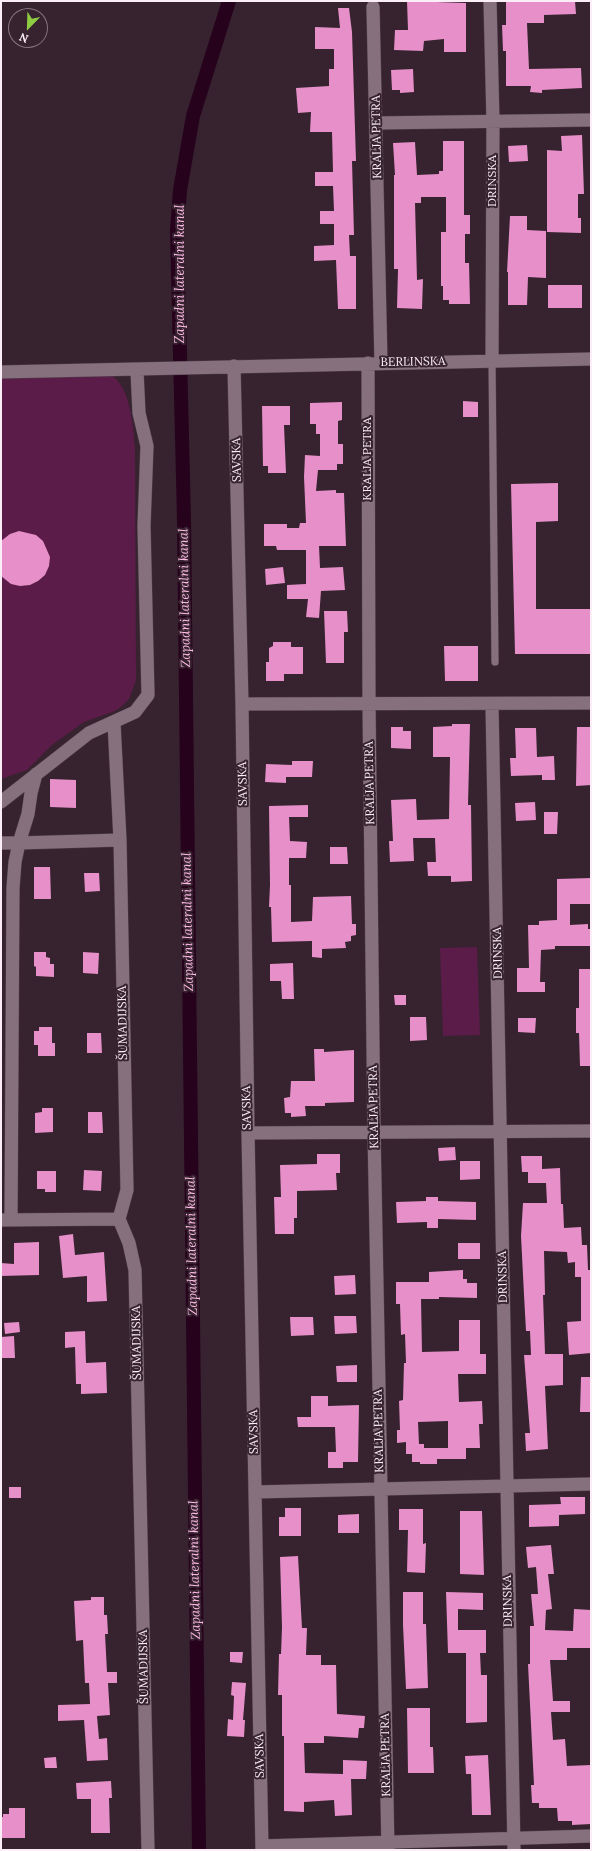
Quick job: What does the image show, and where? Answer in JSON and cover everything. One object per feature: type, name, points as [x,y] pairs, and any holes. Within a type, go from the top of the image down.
[{"type":"street","name":"DRINSKA","points":[[490,1],[493,121],[492,360]]},
{"type":"street","name":"KRALJA PETRA","points":[[373,7],[381,363]]},
{"type":"street","points":[[376,123],[591,120]]},
{"type":"street","name":"BERLINSKA","points":[[1,372],[591,359]]},
{"type":"street","name":"KRALJA PETRA","points":[[368,363],[369,704],[374,1132],[388,1846]]},
{"type":"street","name":"SAVSKA","points":[[234,366],[242,704],[248,1133],[262,1848]]},
{"type":"street","points":[[1,802],[89,733],[114,723],[135,712],[148,695],[149,685],[144,526],[147,446],[139,412],[137,370]]},
{"type":"street","points":[[242,704],[492,705],[591,703]]},
{"type":"street","name":"DRINSKA","points":[[492,705],[502,1132],[506,1486],[514,1844]]},
{"type":"street","name":"ŠUMADIJSKA","points":[[114,723],[120,840],[127,1190],[119,1219],[129,1243],[135,1270],[148,1850]]},
{"type":"street","points":[[36,774],[28,814],[15,862],[13,888],[6,1220],[119,1219]]},
{"type":"street","points":[[1,843],[19,844],[120,840]]},
{"type":"street","points":[[248,1133],[591,1131]]},
{"type":"street","points":[[255,1492],[591,1484]]},
{"type":"street","points":[[262,1848],[514,1844],[591,1836]]},
{"type":"lane","points":[[492,360],[495,662]]},
{"type":"shaded area","points":[[111,375],[118,381],[127,398],[132,419],[135,448],[136,680],[129,699],[122,706],[115,711],[84,722],[52,745],[27,770],[1,779],[1,379]]},
{"type":"shaded area","points":[[477,947],[480,1035],[443,1036],[440,948]]},
{"type":"building","points":[[407,1],[466,3],[466,52],[444,52],[444,39],[424,41],[423,51],[394,50],[395,30],[408,30]]},
{"type":"building","points":[[506,1],[575,1],[576,14],[544,15],[544,23],[527,23],[529,69],[581,68],[582,88],[542,90],[542,93],[530,92],[531,86],[506,86],[506,51],[503,51],[502,25],[506,25]]},
{"type":"building","points":[[338,8],[349,8],[352,32],[356,161],[352,161],[354,235],[349,235],[350,256],[356,256],[356,309],[338,309],[336,260],[314,261],[314,246],[334,245],[334,224],[320,224],[320,211],[334,211],[333,186],[315,186],[315,172],[333,172],[332,132],[310,132],[311,112],[298,113],[296,88],[329,86],[329,69],[334,69],[334,49],[315,49],[315,27],[340,28]]},
{"type":"building","points":[[413,69],[414,92],[400,93],[400,90],[392,90],[391,70]]},
{"type":"building","points":[[582,135],[584,194],[578,194],[578,218],[581,218],[581,233],[547,232],[547,150],[562,151],[561,136]]},
{"type":"building","points":[[443,141],[464,141],[464,215],[470,215],[470,234],[465,234],[465,263],[469,263],[470,304],[449,304],[449,300],[443,300],[443,286],[441,286],[441,232],[446,232],[446,197],[421,197],[421,203],[415,203],[417,280],[423,279],[422,309],[397,308],[398,269],[394,269],[395,175],[393,143],[415,142],[417,175],[439,174],[439,171],[443,171]]},
{"type":"building","points":[[527,145],[528,161],[509,162],[508,146]]},
{"type":"building","points":[[510,216],[527,216],[527,230],[546,231],[546,278],[528,277],[527,305],[508,305],[507,272]]},
{"type":"building","points":[[548,285],[582,285],[582,308],[548,308]]},
{"type":"building","points":[[463,401],[478,402],[478,417],[463,417]]},
{"type":"building","points":[[342,402],[342,420],[338,421],[338,444],[343,444],[343,464],[337,464],[337,470],[318,470],[316,491],[336,490],[336,493],[344,493],[346,546],[319,546],[320,568],[343,567],[345,590],[321,591],[319,618],[306,617],[308,599],[287,599],[287,585],[306,584],[306,550],[277,550],[276,546],[264,546],[264,524],[287,524],[287,528],[299,528],[300,523],[306,523],[304,477],[305,455],[320,456],[320,434],[316,434],[316,424],[310,424],[310,403]]},
{"type":"building","points":[[262,406],[290,406],[290,425],[284,425],[286,473],[268,473],[268,466],[263,466]]},
{"type":"building","points":[[558,483],[558,521],[536,522],[536,609],[591,609],[591,654],[515,654],[511,484]]},
{"type":"building","points":[[19,531],[36,535],[43,541],[50,557],[49,566],[45,575],[30,585],[20,586],[11,584],[1,576],[1,541],[10,534]]},
{"type":"building","points":[[283,567],[285,583],[266,585],[265,569]]},
{"type":"building","points":[[324,611],[347,611],[348,632],[344,632],[344,663],[326,663]]},
{"type":"building","points":[[273,642],[291,642],[291,647],[303,647],[303,674],[284,674],[284,681],[266,681],[266,662],[269,662],[269,648],[273,646]]},
{"type":"building","points":[[444,646],[478,646],[478,681],[445,681]]},
{"type":"building","points":[[452,724],[470,724],[468,805],[471,805],[472,881],[451,882],[451,876],[428,876],[427,862],[436,862],[435,838],[413,838],[414,861],[390,862],[389,841],[393,841],[391,800],[416,799],[417,820],[449,819],[450,757],[433,757],[433,727],[452,726]]},
{"type":"building","points":[[391,727],[403,727],[403,731],[411,731],[411,749],[391,748]]},
{"type":"building","points":[[577,727],[591,727],[591,785],[576,786]]},
{"type":"building","points":[[515,728],[536,728],[537,757],[554,756],[555,780],[542,780],[542,775],[511,776],[510,758],[516,758]]},
{"type":"building","points":[[292,761],[313,761],[312,777],[286,777],[286,783],[265,782],[266,764],[292,765]]},
{"type":"building","points":[[50,779],[76,780],[76,808],[50,807]]},
{"type":"building","points":[[535,802],[536,820],[516,821],[515,803]]},
{"type":"building","points":[[308,805],[308,817],[289,817],[290,841],[307,842],[306,858],[289,858],[291,922],[312,921],[313,897],[351,896],[352,924],[356,924],[356,935],[351,936],[351,941],[345,942],[346,948],[322,949],[322,958],[312,957],[312,941],[272,942],[271,907],[269,907],[269,806]]},
{"type":"building","points":[[544,812],[558,812],[557,834],[544,834]]},
{"type":"building","points":[[330,847],[347,847],[348,864],[330,864]]},
{"type":"building","points":[[34,867],[50,867],[51,899],[34,899]]},
{"type":"building","points":[[84,873],[99,873],[100,891],[85,892]]},
{"type":"building","points":[[591,878],[591,904],[570,904],[570,925],[588,924],[588,929],[591,929],[591,946],[555,946],[555,949],[541,950],[540,982],[545,982],[545,992],[517,992],[517,968],[529,968],[528,925],[539,925],[539,921],[557,920],[557,879]]},
{"type":"building","points":[[34,952],[46,952],[46,957],[50,958],[50,964],[54,964],[54,977],[36,976]]},
{"type":"building","points":[[83,952],[99,953],[98,974],[83,973]]},
{"type":"building","points":[[293,963],[294,999],[282,999],[281,981],[270,981],[270,964]]},
{"type":"building","points":[[579,969],[591,969],[591,1066],[580,1066],[579,1033],[576,1033],[576,1008],[579,1008]]},
{"type":"building","points":[[394,995],[406,995],[406,1005],[395,1005]]},
{"type":"building","points":[[410,1017],[426,1017],[427,1040],[410,1041]]},
{"type":"building","points":[[518,1018],[536,1018],[535,1033],[518,1032]]},
{"type":"building","points":[[39,1027],[52,1027],[52,1043],[55,1043],[55,1056],[38,1056],[38,1045],[34,1045],[34,1031],[39,1031]]},
{"type":"building","points":[[87,1033],[101,1033],[102,1053],[87,1053]]},
{"type":"building","points":[[314,1049],[324,1049],[324,1052],[354,1050],[354,1102],[325,1103],[325,1106],[305,1106],[306,1116],[291,1117],[291,1113],[285,1113],[284,1098],[290,1097],[291,1081],[315,1081]]},
{"type":"building","points":[[42,1108],[53,1108],[53,1132],[35,1133],[35,1113],[42,1112]]},
{"type":"building","points":[[88,1112],[102,1112],[103,1133],[88,1133]]},
{"type":"building","points":[[455,1147],[456,1160],[439,1161],[438,1148]]},
{"type":"building","points":[[317,1154],[340,1154],[340,1173],[336,1173],[337,1190],[297,1191],[297,1218],[294,1218],[294,1234],[275,1234],[274,1197],[281,1197],[280,1165],[317,1164]]},
{"type":"building","points":[[521,1156],[542,1156],[542,1169],[560,1168],[561,1204],[563,1204],[564,1228],[581,1227],[582,1245],[587,1245],[588,1270],[591,1270],[591,1353],[569,1355],[567,1322],[581,1321],[581,1277],[575,1277],[575,1262],[568,1263],[567,1252],[544,1251],[545,1295],[543,1295],[545,1354],[563,1354],[563,1385],[545,1386],[548,1449],[526,1451],[525,1433],[530,1433],[524,1355],[531,1355],[530,1331],[526,1331],[524,1295],[521,1236],[523,1203],[547,1203],[546,1183],[528,1183],[528,1172],[522,1172]]},
{"type":"building","points":[[460,1161],[480,1161],[480,1179],[460,1180]]},
{"type":"building","points":[[84,1170],[102,1171],[101,1191],[83,1190]]},
{"type":"building","points":[[37,1171],[56,1171],[56,1192],[45,1192],[45,1189],[37,1189]]},
{"type":"building","points":[[426,1197],[438,1197],[438,1201],[476,1202],[476,1220],[438,1219],[438,1228],[427,1228],[427,1222],[397,1223],[396,1202],[426,1201]]},
{"type":"building","points":[[73,1234],[75,1255],[104,1252],[107,1301],[87,1302],[87,1276],[63,1278],[59,1236]]},
{"type":"building","points":[[39,1242],[39,1275],[1,1276],[1,1263],[14,1264],[14,1243]]},
{"type":"building","points":[[458,1243],[480,1243],[480,1259],[458,1259]]},
{"type":"building","points":[[463,1270],[463,1279],[467,1279],[467,1283],[477,1283],[477,1298],[439,1297],[439,1299],[421,1299],[422,1352],[459,1351],[459,1320],[480,1320],[480,1354],[486,1354],[486,1374],[458,1374],[459,1402],[482,1401],[483,1424],[479,1424],[480,1448],[466,1448],[466,1459],[437,1459],[437,1464],[420,1464],[420,1462],[412,1462],[412,1454],[406,1454],[406,1442],[397,1443],[397,1430],[400,1430],[399,1401],[403,1400],[404,1363],[406,1363],[405,1334],[401,1335],[400,1304],[396,1304],[396,1282],[429,1282],[429,1272]],"holes":[[[448,1421],[448,1448],[424,1448],[424,1444],[419,1444],[418,1422]]]},
{"type":"building","points":[[355,1275],[356,1294],[335,1295],[334,1276]]},
{"type":"building","points":[[334,1316],[356,1316],[357,1333],[335,1334]]},
{"type":"building","points":[[290,1317],[313,1317],[314,1335],[291,1336]]},
{"type":"building","points":[[19,1322],[20,1332],[5,1334],[4,1323]]},
{"type":"building","points":[[85,1331],[86,1363],[106,1362],[107,1393],[81,1394],[81,1384],[76,1384],[75,1347],[65,1348],[65,1332]]},
{"type":"building","points":[[14,1336],[15,1358],[2,1358],[1,1337]]},
{"type":"building","points":[[357,1365],[357,1382],[337,1382],[336,1366]]},
{"type":"building","points":[[581,1377],[591,1377],[591,1412],[580,1412]]},
{"type":"building","points":[[311,1396],[328,1396],[328,1406],[359,1405],[358,1462],[343,1462],[343,1468],[328,1468],[328,1452],[336,1452],[335,1427],[298,1427],[297,1417],[311,1417]]},
{"type":"building","points":[[9,1487],[21,1487],[21,1498],[9,1498]]},
{"type":"building","points":[[560,1497],[585,1497],[585,1514],[559,1515],[559,1526],[529,1527],[529,1505],[561,1504]]},
{"type":"building","points":[[285,1508],[301,1508],[301,1536],[279,1536],[279,1517],[285,1517]]},
{"type":"building","points":[[399,1509],[423,1509],[423,1544],[426,1543],[425,1573],[407,1572],[408,1530],[399,1530]]},
{"type":"building","points":[[460,1511],[482,1511],[484,1575],[460,1574]]},
{"type":"building","points":[[359,1514],[359,1533],[338,1533],[338,1515]]},
{"type":"building","points":[[551,1545],[554,1574],[548,1574],[552,1609],[546,1610],[545,1630],[573,1631],[574,1609],[591,1610],[591,1648],[567,1648],[567,1660],[550,1660],[553,1701],[570,1701],[570,1712],[551,1712],[553,1740],[565,1739],[567,1766],[591,1765],[591,1824],[572,1825],[572,1821],[558,1821],[557,1808],[539,1808],[539,1803],[532,1803],[531,1785],[534,1785],[528,1664],[530,1664],[530,1626],[534,1626],[531,1594],[538,1594],[536,1567],[528,1568],[526,1547]]},
{"type":"building","points":[[298,1556],[302,1628],[307,1628],[306,1655],[321,1655],[321,1665],[336,1665],[337,1714],[365,1716],[364,1728],[359,1728],[358,1738],[324,1736],[324,1743],[304,1743],[305,1773],[343,1774],[343,1760],[367,1761],[366,1779],[351,1779],[352,1815],[335,1816],[334,1800],[304,1802],[304,1812],[284,1811],[284,1736],[282,1736],[282,1695],[278,1695],[279,1654],[281,1654],[282,1627],[280,1557]]},
{"type":"building","points":[[403,1592],[423,1592],[423,1624],[426,1624],[428,1688],[406,1689]]},
{"type":"building","points":[[446,1592],[483,1593],[483,1610],[458,1609],[458,1630],[486,1630],[486,1653],[480,1653],[481,1675],[487,1675],[487,1722],[466,1723],[466,1653],[448,1653]]},
{"type":"building","points":[[91,1597],[104,1597],[104,1615],[107,1615],[108,1634],[105,1634],[107,1672],[117,1672],[117,1683],[108,1683],[110,1715],[97,1716],[99,1739],[107,1738],[108,1760],[87,1761],[84,1720],[58,1721],[58,1705],[90,1704],[89,1683],[85,1683],[83,1640],[76,1641],[74,1601],[91,1600]]},
{"type":"building","points":[[230,1652],[243,1652],[242,1663],[230,1662]]},
{"type":"building","points":[[232,1682],[246,1683],[243,1720],[245,1720],[244,1737],[227,1736],[228,1719],[233,1720],[234,1696],[231,1695]]},
{"type":"building","points":[[407,1708],[430,1708],[430,1747],[433,1747],[434,1773],[408,1773]]},
{"type":"building","points":[[488,1755],[491,1815],[472,1815],[471,1774],[466,1774],[465,1756]]},
{"type":"building","points":[[56,1757],[57,1768],[45,1768],[44,1758]]},
{"type":"building","points":[[111,1781],[112,1798],[109,1798],[110,1833],[91,1833],[91,1799],[77,1799],[76,1783]]},
{"type":"building","points":[[9,1808],[25,1808],[25,1838],[1,1838],[1,1817],[3,1817],[3,1814],[9,1814]]},
{"type":"waterway","name":"Zapadni lateralni kanal","points":[[199,1850],[184,520],[177,230],[180,190],[193,116],[229,1]]}]
